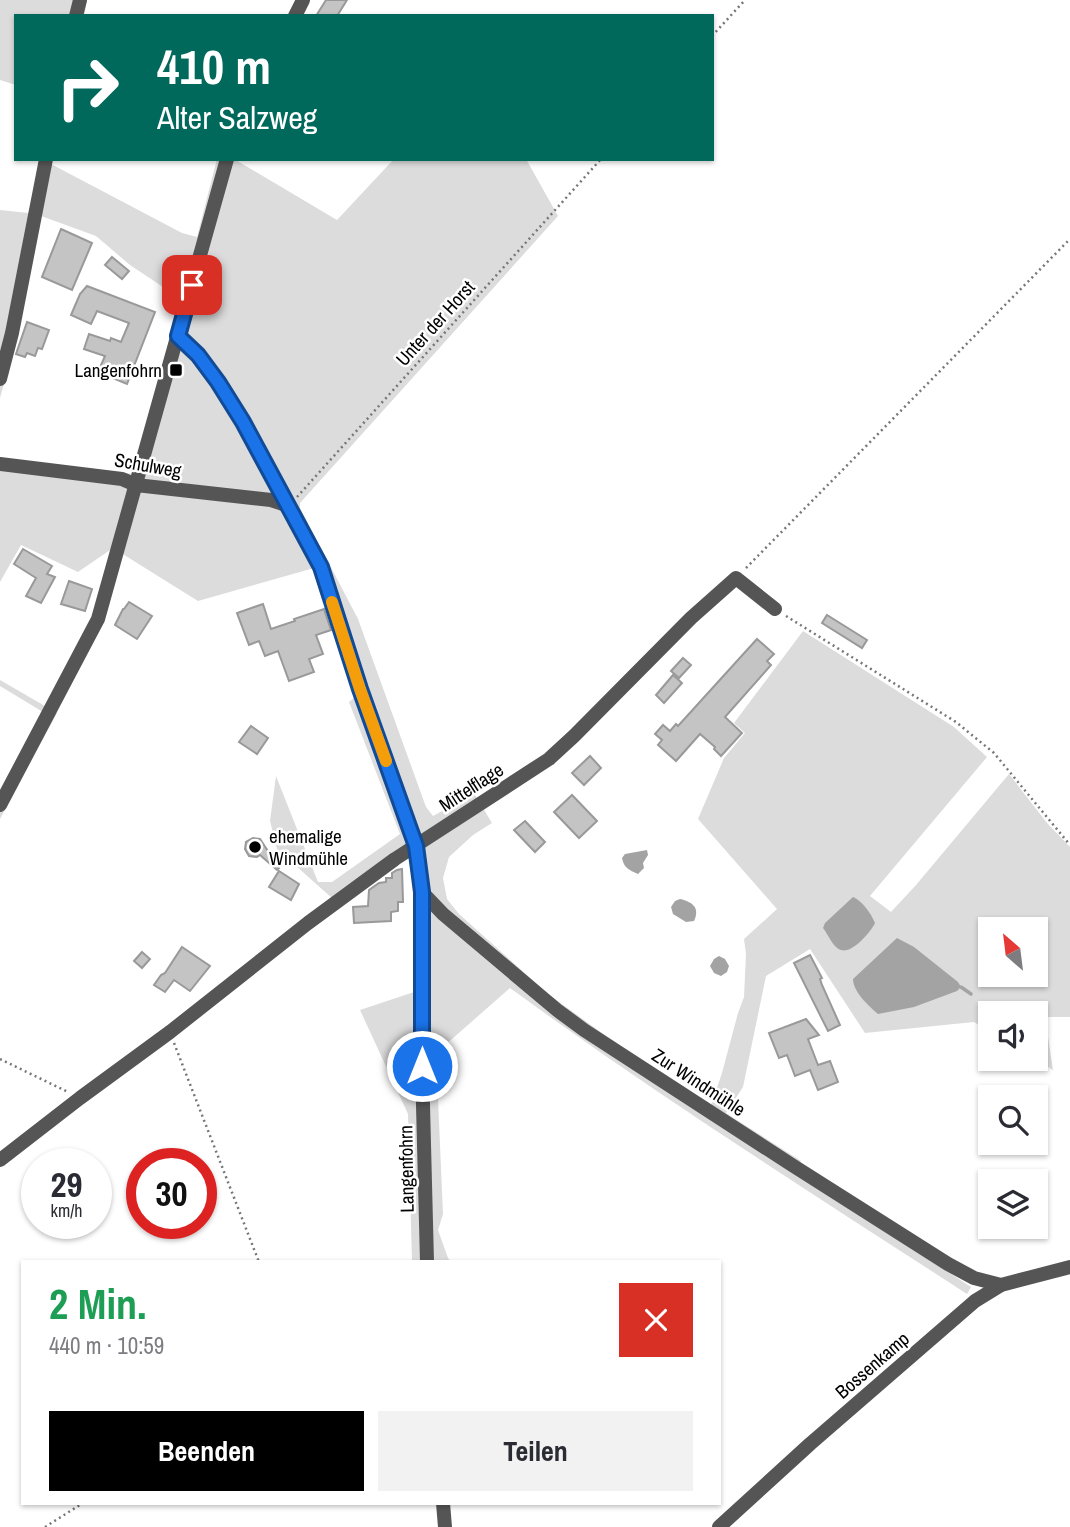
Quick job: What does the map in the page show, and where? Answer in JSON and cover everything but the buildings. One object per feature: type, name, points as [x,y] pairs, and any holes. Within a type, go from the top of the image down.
[{"type":"street","points":[[0,379],[12,333],[46,161]]},
{"type":"street","points":[[0,805],[98,619],[227,161]]},
{"type":"street","name":"Langenfohrn","points":[[178,336],[198,355],[243,422],[321,567],[360,689],[416,846],[422,892],[422,1066],[427,1260]]},
{"type":"street","name":"Schulweg","points":[[0,464],[122,479],[136,485],[271,500],[289,506]]},
{"type":"street","points":[[736,578],[775,609]]},
{"type":"street","name":"Mittelflage","points":[[0,1160],[170,1032],[308,923],[416,846],[550,759],[691,618],[736,578]]},
{"type":"street","name":"Zur Windmühle","points":[[422,892],[443,914],[584,1030],[948,1264],[974,1278],[1001,1284]]},
{"type":"street","name":"Bossenkamp","points":[[719,1527],[975,1301],[1001,1284],[1070,1267]]},
{"type":"street","points":[[974,1278],[975,1301]]},
{"type":"street","points":[[443,1505],[445,1527]]},
{"type":"path","points":[[714,34],[745,0]]},
{"type":"path","name":"Unter der Horst","points":[[289,506],[599,161]]},
{"type":"path","points":[[736,578],[1070,239]]},
{"type":"path","points":[[775,609],[956,722],[994,753],[1070,845]]},
{"type":"path","points":[[170,1032],[258,1260]]},
{"type":"path","points":[[0,1059],[80,1098]]},
{"type":"path","points":[[45,1527],[80,1505]]},
{"type":"shaded area","points":[[0,0],[87,0],[84,14],[14,14],[14,84],[0,80]]},
{"type":"shaded area","points":[[216,161],[237,161],[337,220],[392,161],[527,161],[558,216],[300,503],[300,508],[358,619],[426,807],[433,816],[474,793],[492,823],[473,835],[449,857],[443,878],[447,899],[459,914],[548,994],[620,1046],[711,1105],[744,997],[744,939],[777,909],[698,819],[724,758],[745,733],[734,723],[803,631],[954,727],[987,757],[870,896],[891,912],[1009,774],[1047,823],[1070,847],[1070,1017],[1048,1017],[1048,1001],[978,1001],[978,1024],[974,1022],[865,1033],[810,949],[766,976],[743,1087],[726,1113],[801,1161],[793,1170],[971,1287],[967,1294],[679,1106],[510,988],[436,1053],[443,1214],[438,1230],[450,1260],[412,1260],[408,1114],[360,1010],[414,992],[414,865],[410,846],[333,899],[277,849],[270,821],[276,776],[318,882],[332,882],[400,834],[349,702],[356,696],[314,568],[198,601],[113,548],[78,572],[21,545],[0,582],[0,459],[135,474],[181,299],[130,265],[96,236],[41,216],[18,334],[0,398],[0,210],[28,213],[51,164],[182,233],[197,237]]},
{"type":"shaded area","points":[[0,680],[57,713],[0,819],[0,790],[43,712],[0,686]]},
{"type":"shaded area","points":[[647,850],[644,868],[638,874],[626,866],[622,858],[625,854]]},
{"type":"shaded area","points":[[853,897],[866,908],[875,923],[856,946],[841,950],[833,944],[823,928]]},
{"type":"shaded area","points":[[680,899],[689,902],[696,909],[694,921],[686,922],[673,914],[671,907]]},
{"type":"shaded area","points":[[897,938],[914,947],[961,987],[957,991],[914,1007],[878,1014],[859,994],[853,979]]},
{"type":"shaded area","points":[[719,956],[725,959],[729,966],[727,972],[721,976],[714,973],[710,966]]},
{"type":"shaded area","points":[[1048,1037],[1053,1070],[1048,1067]]},
{"type":"waterway","points":[[961,987],[971,994]]},
{"type":"slow traffic","points":[[332,602],[386,761]]},
{"type":"place","name":"Langenfohrn","points":[[176,370]]},
{"type":"place","name":"ehemalige Windmühle","points":[[255,847]]},
{"type":"route","points":[[192,285],[178,336],[198,355],[243,422],[321,567],[360,689],[416,846],[422,892],[422,1066]]}]
